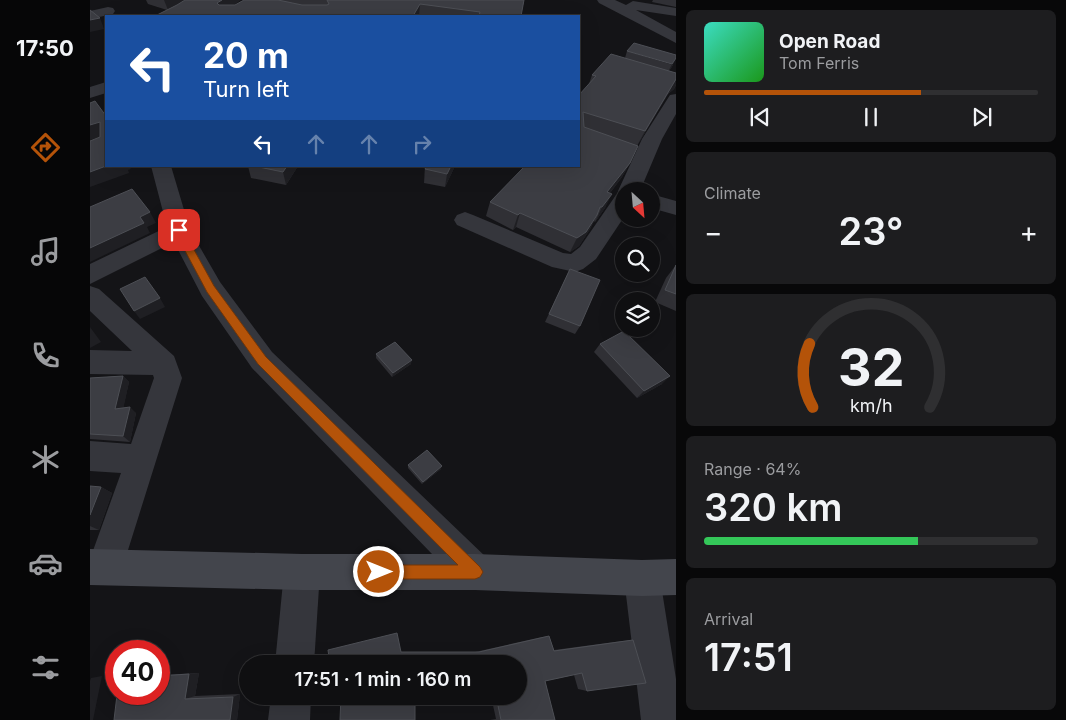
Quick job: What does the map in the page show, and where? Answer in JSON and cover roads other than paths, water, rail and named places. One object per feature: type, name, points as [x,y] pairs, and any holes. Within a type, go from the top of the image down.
[{"type":"street","points":[[605,0],[676,12]]},
{"type":"street","points":[[605,0],[676,38]]},
{"type":"street","points":[[90,15],[108,9]]},
{"type":"street","points":[[90,92],[105,87]]},
{"type":"street","points":[[633,182],[652,139],[676,99]]},
{"type":"street","points":[[626,150],[644,157]]},
{"type":"street","points":[[161,167],[179,230],[211,289],[262,360],[475,572]]},
{"type":"street","points":[[660,203],[676,208]]},
{"type":"street","points":[[465,220],[560,261],[575,263],[588,253],[615,213]]},
{"type":"street","points":[[90,275],[179,230]]},
{"type":"street","points":[[90,296],[164,364],[168,378],[142,460],[98,567],[302,572],[475,572],[659,577],[662,720]]},
{"type":"street","points":[[90,362],[164,364]]},
{"type":"street","points":[[90,456],[142,460]]},
{"type":"street","points":[[295,655],[302,572]]},
{"type":"street","points":[[289,720],[290,705]]}]
